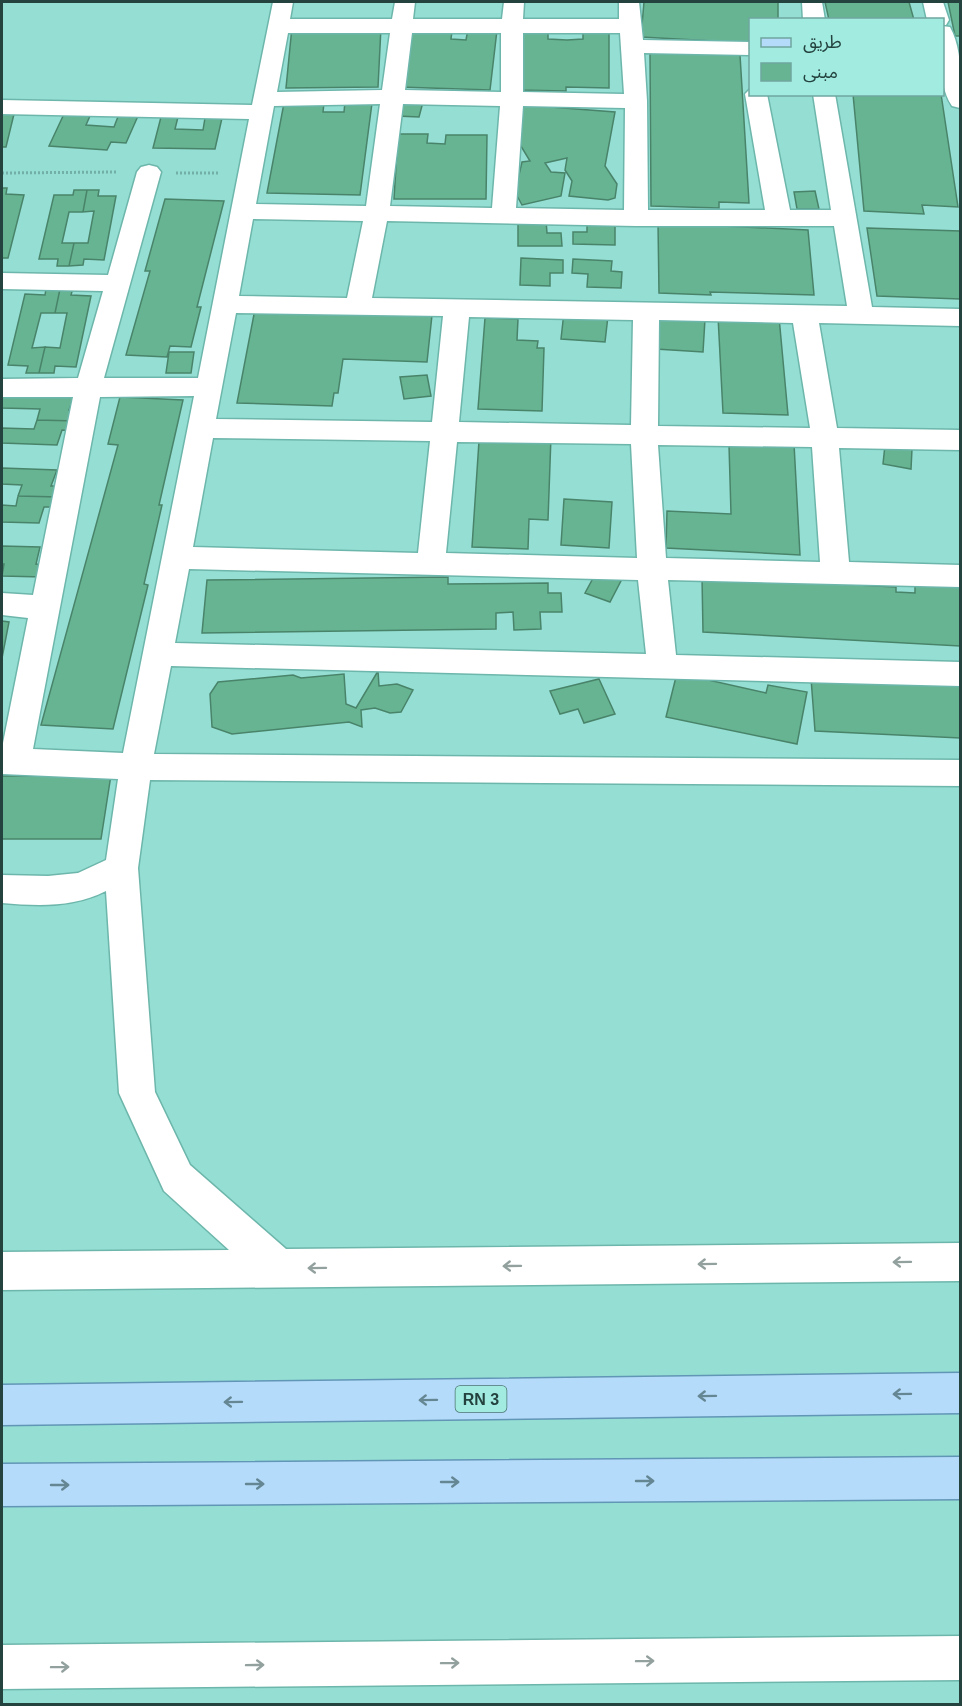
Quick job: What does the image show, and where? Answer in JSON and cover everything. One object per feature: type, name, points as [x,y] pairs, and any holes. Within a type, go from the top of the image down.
[{"type":"main road","name":"RN 3","points":[[2,1405],[960,1393]]},
{"type":"main road","points":[[2,1485],[960,1479]]},
{"type":"street","points":[[358,306],[377,213],[405,2]]},
{"type":"street","points":[[503,216],[512,100],[514,2]]},
{"type":"street","points":[[629,2],[636,101],[636,218]]},
{"type":"street","points":[[812,2],[814,18]]},
{"type":"street","points":[[933,2],[937,18]]},
{"type":"street","points":[[280,1269],[177,1178],[137,1093],[122,868],[136,767],[281,14],[402,26],[512,26],[631,36],[749,55]]},
{"type":"street","points":[[944,45],[960,101]]},
{"type":"street","points":[[756,96],[779,218]]},
{"type":"street","points":[[824,96],[861,315]]},
{"type":"street","points":[[2,106],[263,105],[391,97],[636,101]]},
{"type":"street","points":[[149,172],[88,389],[46,608],[8,762],[136,767],[960,773]]},
{"type":"street","points":[[243,211],[636,218],[845,218]]},
{"type":"street","points":[[2,281],[118,283]]},
{"type":"street","points":[[225,304],[960,317]]},
{"type":"street","points":[[431,563],[457,308]]},
{"type":"street","points":[[646,311],[645,435],[652,569],[662,667]]},
{"type":"street","points":[[805,315],[825,438],[835,573]]},
{"type":"street","points":[[2,388],[209,387]]},
{"type":"street","points":[[201,428],[960,440]]},
{"type":"street","points":[[177,558],[960,576]]},
{"type":"street","points":[[2,604],[46,608]]},
{"type":"street","points":[[158,654],[960,674]]},
{"type":"street","points":[[2,889],[48,891],[82,887],[122,868]]},
{"type":"street","points":[[2,1271],[960,1262]]},
{"type":"street","points":[[2,1668],[960,1658]]},
{"type":"building","points":[[644,2],[778,2],[778,18],[749,18],[749,43],[641,37]]},
{"type":"building","points":[[825,2],[909,2],[913,18],[829,18]]},
{"type":"building","points":[[948,2],[960,2],[960,36],[955,36]]},
{"type":"building","points":[[292,27],[381,27],[378,87],[286,88]]},
{"type":"building","points":[[410,29],[452,31],[451,39],[466,40],[468,29],[497,30],[490,90],[400,87]]},
{"type":"building","points":[[522,30],[548,30],[548,39],[567,40],[583,39],[583,30],[609,31],[609,88],[566,87],[566,91],[519,90]]},
{"type":"building","points":[[650,53],[740,55],[749,203],[719,202],[719,208],[651,206]]},
{"type":"building","points":[[853,96],[941,96],[958,207],[922,205],[924,214],[864,211]]},
{"type":"building","points":[[401,100],[423,102],[419,117],[397,116]]},
{"type":"building","points":[[345,102],[372,103],[360,195],[267,193],[284,103],[324,103],[323,112],[344,112]]},
{"type":"building","points":[[524,105],[615,112],[605,166],[617,184],[615,198],[608,200],[569,196],[572,181],[565,170],[567,158],[545,163],[551,172],[565,173],[561,196],[522,205],[515,192],[522,162],[530,161],[516,138]]},
{"type":"building","points":[[2,114],[14,114],[6,147],[2,147]]},
{"type":"building","points":[[64,114],[90,116],[86,125],[114,127],[119,114],[138,116],[126,143],[111,142],[107,150],[49,146]]},
{"type":"building","points":[[161,117],[178,117],[175,129],[203,130],[205,118],[222,118],[215,149],[153,148]]},
{"type":"building","points":[[398,134],[428,134],[427,143],[445,144],[446,135],[487,135],[486,199],[394,199]]},
{"type":"building","points":[[2,188],[7,188],[6,194],[24,195],[8,258],[2,258]]},
{"type":"building","points":[[74,190],[87,190],[83,212],[69,212],[62,243],[74,243],[69,266],[57,266],[58,259],[39,259],[54,195],[73,195]]},
{"type":"building","points":[[87,190],[99,190],[98,196],[116,196],[104,260],[84,259],[83,265],[69,266],[74,243],[88,243],[94,211],[83,212]]},
{"type":"building","points":[[815,191],[819,209],[797,209],[794,192]]},
{"type":"building","points":[[165,199],[224,201],[197,307],[201,307],[191,347],[170,346],[167,357],[126,355],[150,271],[145,271]]},
{"type":"building","points":[[587,219],[615,220],[615,245],[573,244],[573,232],[587,232]]},
{"type":"building","points":[[546,220],[547,233],[561,233],[562,246],[518,246],[518,221]]},
{"type":"building","points":[[658,223],[808,230],[814,295],[659,293]]},
{"type":"building","points":[[867,228],[960,231],[960,299],[877,296]]},
{"type":"building","points":[[521,258],[563,260],[563,273],[550,273],[550,286],[520,285]]},
{"type":"building","points":[[573,259],[612,261],[611,271],[622,272],[621,288],[587,287],[588,274],[572,273]]},
{"type":"building","points":[[73,288],[71,295],[91,296],[76,367],[55,366],[54,373],[39,373],[45,347],[60,348],[67,313],[55,313],[60,289]]},
{"type":"building","points":[[46,289],[60,289],[55,313],[41,313],[32,348],[45,347],[39,373],[26,373],[28,366],[8,365],[25,294],[45,295]]},
{"type":"building","points":[[255,309],[432,315],[427,362],[343,359],[338,393],[334,393],[332,406],[237,403]]},
{"type":"building","points":[[564,312],[608,316],[605,342],[561,339]]},
{"type":"building","points":[[659,316],[705,319],[703,352],[656,349]]},
{"type":"building","points":[[718,316],[779,317],[788,415],[723,413]]},
{"type":"building","points":[[485,318],[518,319],[517,340],[538,341],[537,348],[544,348],[542,411],[478,409]]},
{"type":"building","points":[[169,352],[194,352],[191,373],[166,373]]},
{"type":"building","points":[[427,375],[431,396],[404,399],[400,377]]},
{"type":"building","points":[[2,393],[74,396],[69,410],[78,411],[76,421],[37,420],[40,409],[2,408]]},
{"type":"building","points":[[120,397],[183,400],[144,584],[148,585],[113,729],[41,725],[118,445],[108,444]]},
{"type":"building","points":[[37,420],[76,421],[73,431],[62,430],[57,445],[2,443],[2,428],[34,429]]},
{"type":"building","points":[[551,436],[548,520],[529,519],[528,549],[472,547],[479,441]]},
{"type":"building","points":[[756,442],[794,444],[800,555],[666,548],[667,511],[731,514],[729,445],[756,446]]},
{"type":"building","points":[[885,445],[912,449],[911,469],[883,464]]},
{"type":"building","points":[[2,468],[57,470],[51,486],[61,486],[58,497],[18,496],[22,485],[2,484]]},
{"type":"building","points":[[18,496],[58,497],[56,507],[44,507],[39,523],[2,522],[2,505],[16,506]]},
{"type":"building","points":[[564,499],[612,502],[609,548],[561,545]]},
{"type":"building","points":[[2,546],[40,547],[36,564],[46,565],[43,577],[2,576],[4,564],[2,564]]},
{"type":"building","points":[[597,571],[622,579],[610,602],[585,593]]},
{"type":"building","points":[[448,577],[448,584],[548,583],[548,593],[561,593],[562,612],[540,612],[541,629],[514,630],[513,612],[496,613],[496,629],[202,633],[207,580]]},
{"type":"building","points":[[702,577],[896,587],[896,592],[915,593],[915,584],[960,587],[960,646],[703,632]]},
{"type":"building","points":[[2,621],[9,622],[2,658]]},
{"type":"building","points":[[378,671],[379,686],[397,684],[413,690],[401,712],[390,713],[375,708],[361,710],[362,727],[349,722],[232,734],[212,727],[210,694],[218,682],[293,675],[301,678],[344,674],[346,704],[356,708]]},
{"type":"building","points":[[677,673],[766,693],[768,685],[807,692],[797,744],[666,717]]},
{"type":"building","points":[[811,678],[960,685],[960,738],[815,731]]},
{"type":"building","points":[[599,679],[615,714],[584,723],[578,709],[560,714],[550,691]]},
{"type":"building","points":[[111,775],[101,839],[2,839],[2,776]]}]
